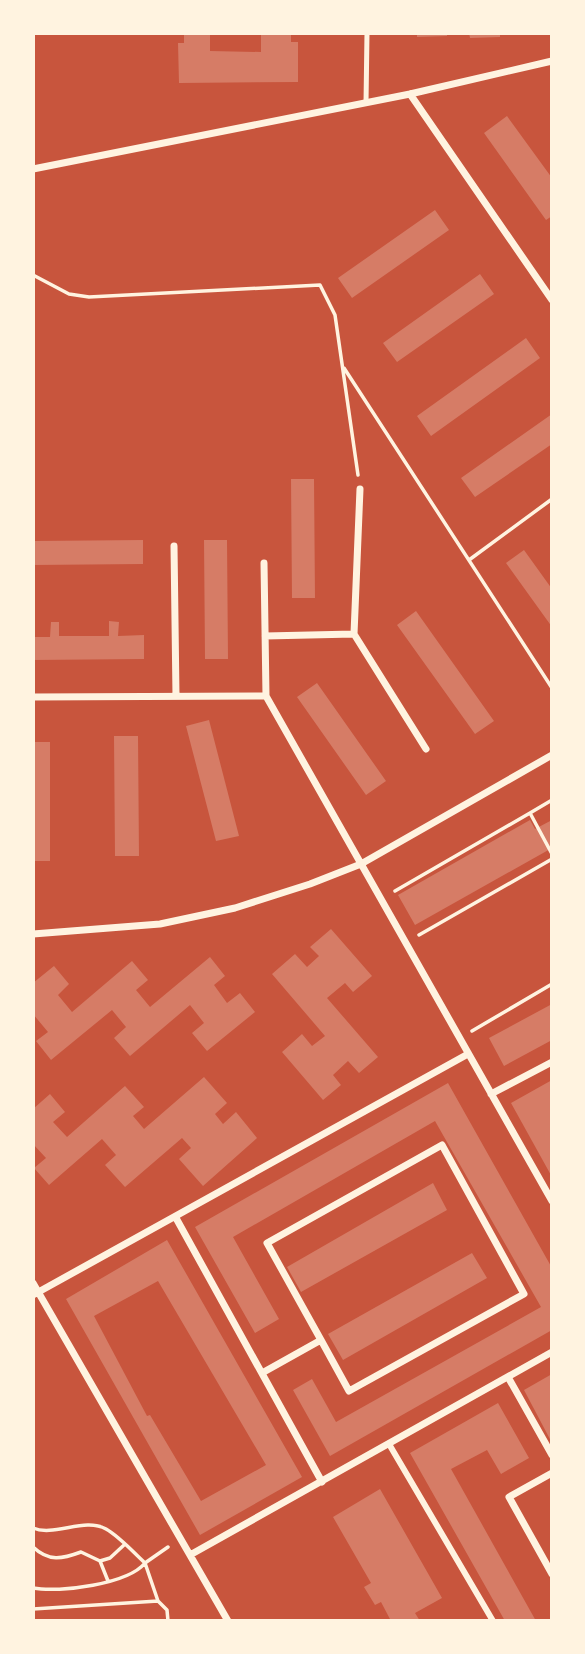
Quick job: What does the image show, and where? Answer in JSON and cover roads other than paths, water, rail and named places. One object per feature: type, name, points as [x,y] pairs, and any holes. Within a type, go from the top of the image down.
[{"type":"street","points":[[33,169],[410,94],[552,61]]},
{"type":"street","points":[[410,94],[552,300]]},
{"type":"street","points":[[360,489],[354,634],[426,749]]},
{"type":"street","points":[[174,546],[176,696]]},
{"type":"street","points":[[264,563],[266,696],[552,1201]]},
{"type":"street","points":[[265,636],[354,634]]},
{"type":"street","points":[[33,696],[266,696]]},
{"type":"street","points":[[33,934],[160,924],[194,918],[310,884],[361,864],[552,755]]},
{"type":"street","points":[[36,1294],[468,1054]]},
{"type":"street","points":[[491,1094],[552,1062]]},
{"type":"street","points":[[442,1145],[524,1294],[349,1391],[321,1340],[267,1243],[442,1145]]},
{"type":"street","points":[[176,1218],[322,1482]]},
{"type":"street","points":[[33,1283],[36,1294],[228,1621]]},
{"type":"street","points":[[262,1373],[321,1340]]},
{"type":"street","points":[[190,1555],[552,1352]]},
{"type":"street","points":[[508,1377],[552,1455]]},
{"type":"street","points":[[389,1444],[493,1621]]},
{"type":"street","points":[[552,1473],[509,1497],[552,1574]]},
{"type":"lane","points":[[366,103],[367,33]]}]
